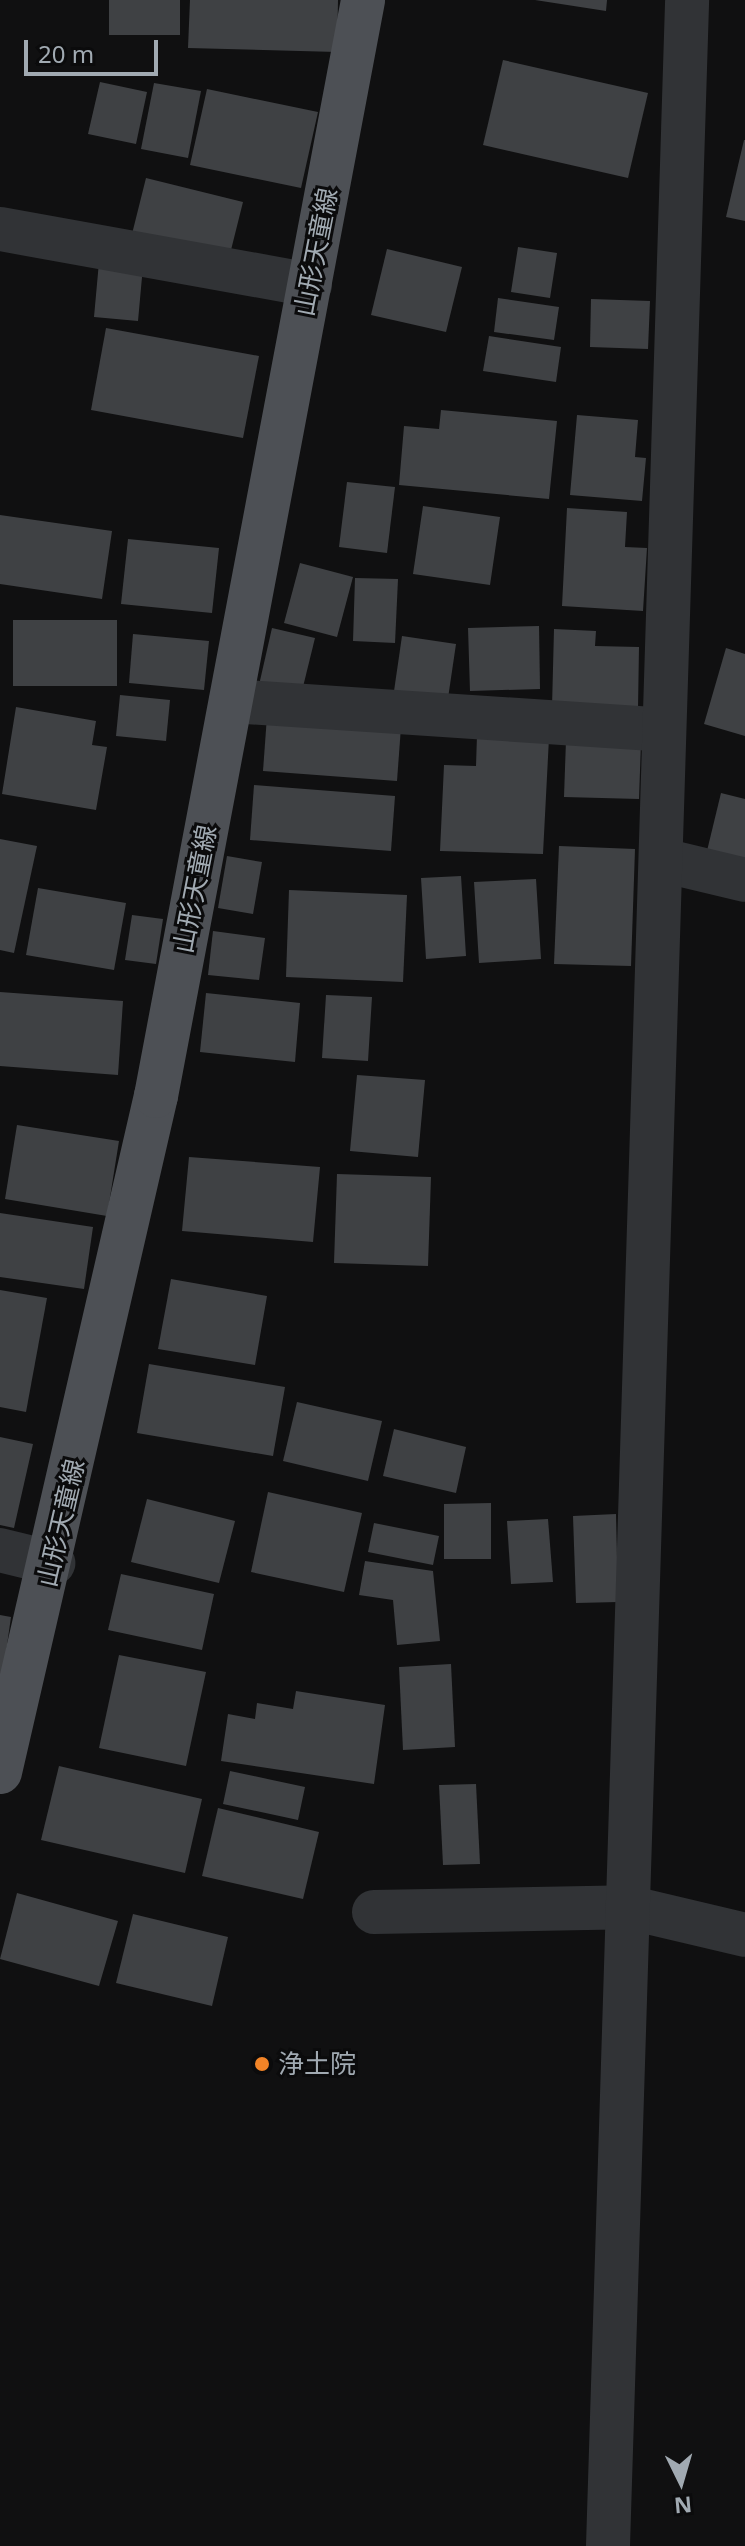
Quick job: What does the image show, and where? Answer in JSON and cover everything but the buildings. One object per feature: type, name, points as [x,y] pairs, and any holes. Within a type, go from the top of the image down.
[{"type":"main road","name":"山形天童線","points":[[0,1772],[53,1563],[156,1096],[363,0]]},
{"type":"street","points":[[608,2546],[687,0]]},
{"type":"street","points":[[0,229],[310,285]]},
{"type":"street","points":[[231,701],[664,730]]},
{"type":"street","points":[[662,860],[745,880]]},
{"type":"street","points":[[0,1550],[53,1563]]},
{"type":"street","points":[[374,1912],[627,1907],[745,1935]]},
{"type":"place","name":"浄土院","points":[[262,2064]]}]
